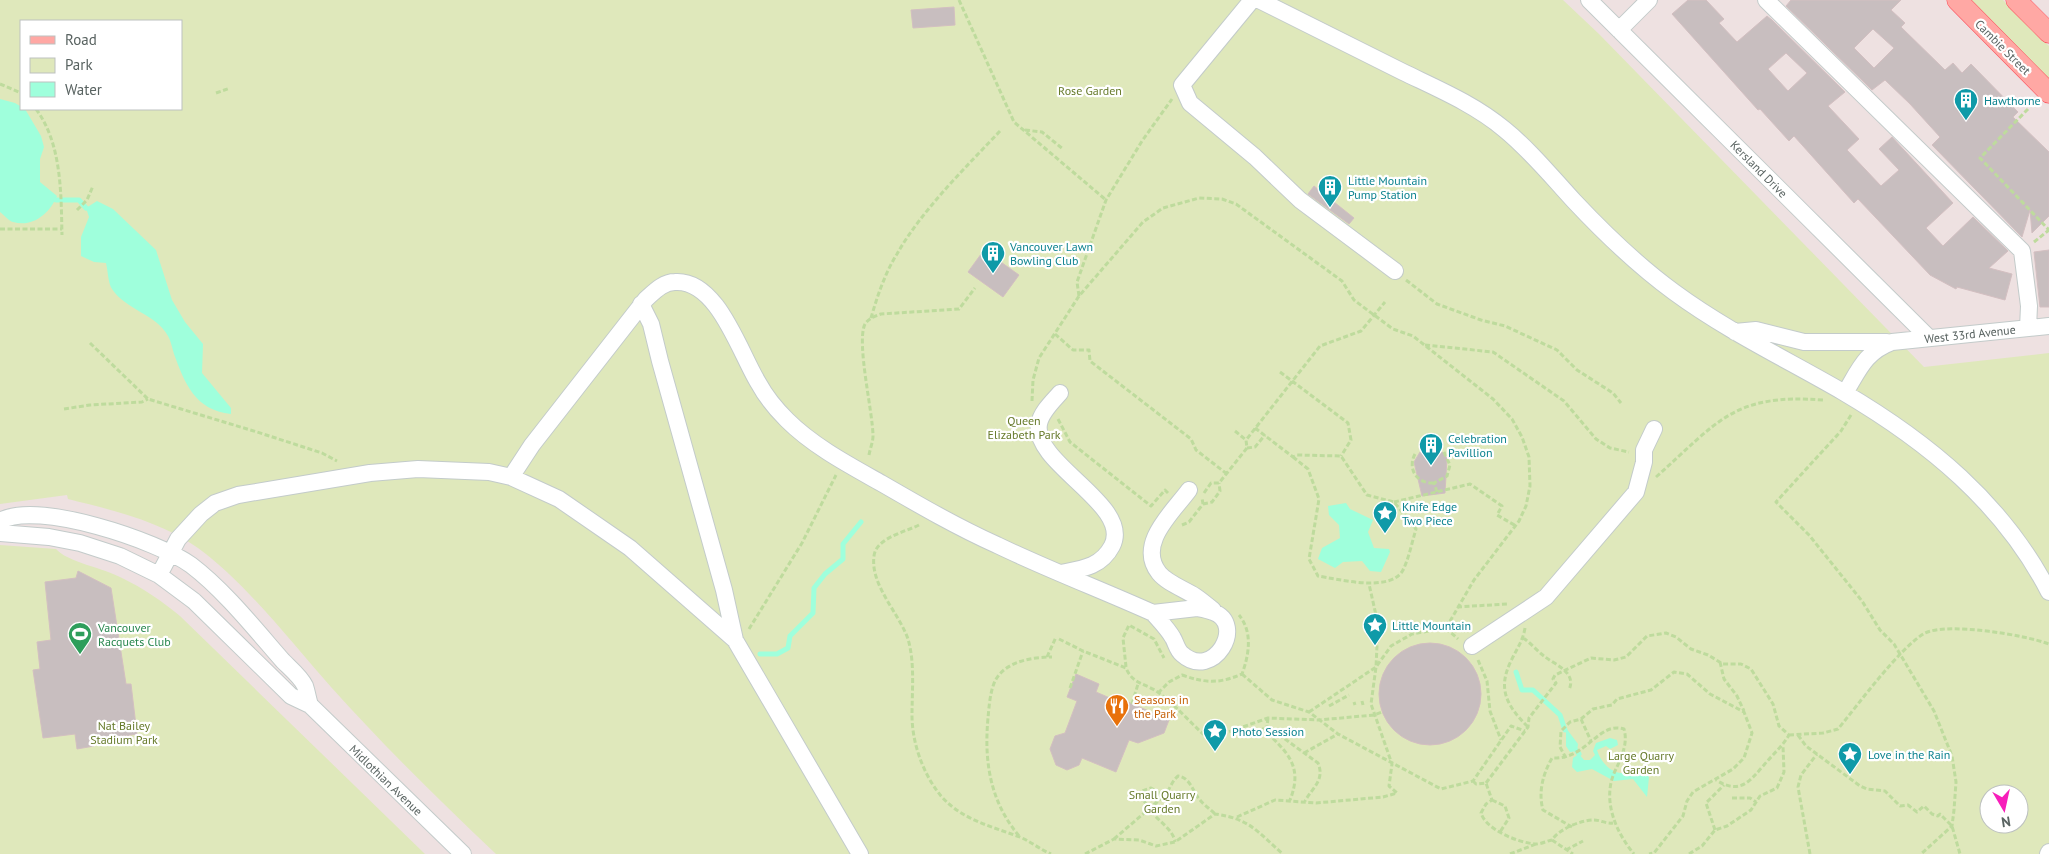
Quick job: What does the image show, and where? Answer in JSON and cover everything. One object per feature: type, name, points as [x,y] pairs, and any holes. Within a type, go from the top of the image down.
[{"type":"main road","name":"Cambie Street","points":[[1957,0],[2049,93]]},
{"type":"main road","points":[[2016,0],[2049,33]]},
{"type":"street","points":[[1252,0],[1182,85],[1190,103],[1255,156],[1300,200],[1395,271]]},
{"type":"street","points":[[1259,0],[1467,103],[1503,128],[1539,161],[1622,251],[1675,293],[1838,396],[1908,434],[1969,484],[2001,518],[2022,545],[2049,592]]},
{"type":"street","name":"Kersland Drive","points":[[1589,0],[1929,338]]},
{"type":"street","points":[[1618,30],[1649,0]]},
{"type":"street","points":[[1766,0],[2022,252],[2029,306],[2028,328]]},
{"type":"street","points":[[510,477],[641,304],[660,287],[674,281],[687,283],[704,291],[719,310],[759,385],[772,403],[804,435],[854,468],[932,512],[998,546],[1154,613],[1167,629],[1182,654],[1198,661],[1215,657],[1226,643],[1225,625],[1197,596],[1159,574],[1152,559],[1152,545],[1155,535],[1185,497]]},
{"type":"street","points":[[641,304],[652,324],[660,361],[724,590],[742,636],[860,854]]},
{"type":"street","name":"West 33rd Avenue","points":[[1735,332],[1756,330],[1804,342],[1892,342],[2049,326]]},
{"type":"street","name":"West 33rd Avenue","points":[[1838,396],[1876,348],[1892,342]]},
{"type":"street","points":[[1060,392],[1044,412],[1039,424],[1040,436],[1047,450],[1108,514],[1115,528],[1115,541],[1108,554],[1100,561],[1088,568],[1061,573]]},
{"type":"street","points":[[1469,648],[1546,597],[1636,492],[1644,462],[1644,450],[1654,429]]},
{"type":"street","points":[[0,533],[5,535],[49,537],[80,543],[120,556],[159,575],[178,540],[201,514],[215,503],[238,495],[370,473],[418,469],[489,472],[510,477],[558,499],[630,548],[742,636]]},
{"type":"street","points":[[0,521],[6,518],[30,516],[63,518],[88,524],[171,553]]},
{"type":"street","name":"Midlothian Avenue","points":[[171,553],[191,566],[253,627],[305,685],[310,705]]},
{"type":"street","name":"Midlothian Avenue","points":[[159,575],[194,601],[291,696],[310,705],[462,854]]},
{"type":"street","points":[[1154,613],[1197,608],[1214,612]]},
{"type":"path","points":[[959,0],[1014,122],[1106,200]]},
{"type":"path","points":[[0,84],[20,93]]},
{"type":"path","points":[[1079,296],[1077,282],[1106,200],[1142,141],[1182,85]]},
{"type":"path","points":[[216,93],[230,88]]},
{"type":"path","points":[[2028,109],[1980,158],[2049,230]]},
{"type":"path","points":[[37,110],[50,136],[62,192],[62,235]]},
{"type":"path","points":[[871,318],[875,302],[896,254],[922,218],[1001,130]]},
{"type":"path","points":[[1024,130],[1042,132],[1063,149]]},
{"type":"path","points":[[77,210],[87,200],[93,186]]},
{"type":"path","points":[[1195,514],[1185,497],[1164,490],[1151,506],[1070,442],[1054,412],[1035,412],[1032,402],[1033,380],[1039,358],[1079,296],[1143,222],[1162,208],[1199,198],[1222,199],[1236,204],[1250,213],[1342,282],[1354,300],[1394,329],[1413,336],[1493,399],[1512,419],[1522,437],[1529,457],[1530,486],[1526,506],[1516,526],[1474,580],[1446,628]]},
{"type":"path","points":[[0,229],[62,229]]},
{"type":"path","points":[[1395,271],[1437,304],[1481,320],[1505,326],[1557,350],[1577,370],[1613,393],[1621,403]]},
{"type":"path","points":[[869,455],[873,437],[863,334],[865,324],[871,318],[881,314],[959,309],[974,288]]},
{"type":"path","points":[[1246,440],[1320,346],[1361,331],[1385,302]]},
{"type":"path","points":[[1055,334],[1073,350],[1089,350],[1090,361],[1191,439],[1196,450],[1226,474]]},
{"type":"path","points":[[90,343],[148,399],[322,453],[337,461]]},
{"type":"path","points":[[1424,345],[1493,352],[1564,401],[1596,439],[1610,448],[1626,453],[1644,450]]},
{"type":"path","points":[[1280,372],[1348,423],[1351,440],[1341,456]]},
{"type":"path","points":[[1636,492],[1646,487],[1695,440],[1730,413],[1746,406],[1782,398],[1838,396]]},
{"type":"path","points":[[64,409],[90,405],[142,402],[148,399]]},
{"type":"path","points":[[1854,412],[1834,438],[1776,502],[1809,535],[1840,572],[1880,630],[1894,644],[1934,711],[1952,756],[1956,782],[1952,826],[1960,854]]},
{"type":"path","points":[[1255,428],[1308,469],[1319,499],[1309,559],[1318,576],[1369,584],[1390,581],[1403,572],[1416,529],[1394,502]]},
{"type":"path","points":[[1235,431],[1246,440],[1247,448]]},
{"type":"path","points":[[1173,529],[1189,522],[1203,504],[1212,502],[1220,492],[1219,483],[1226,474],[1247,448],[1255,447],[1265,435]]},
{"type":"path","points":[[1415,454],[1412,462],[1413,471],[1417,478],[1427,483],[1434,483],[1446,476],[1450,465],[1443,450]]},
{"type":"path","points":[[1293,457],[1297,455],[1341,456]]},
{"type":"path","points":[[1341,456],[1367,495],[1394,502],[1470,484],[1502,506],[1497,515],[1516,526]]},
{"type":"path","points":[[742,636],[802,543],[836,475]]},
{"type":"path","points":[[1203,504],[1202,495],[1211,483],[1219,483]]},
{"type":"path","points":[[1434,483],[1437,492]]},
{"type":"path","points":[[919,525],[881,542],[874,555],[877,579],[903,625],[908,641],[911,656],[914,740],[925,770],[941,796],[956,810],[984,826],[1019,836],[1051,854]]},
{"type":"path","points":[[1237,817],[1275,800],[1316,803],[1362,800],[1397,793],[1389,786],[1392,764],[1374,715],[1371,700],[1376,667],[1378,624],[1369,584]]},
{"type":"path","points":[[1457,607],[1504,604]]},
{"type":"path","points":[[1526,611],[1527,620],[1523,638],[1503,681],[1506,699],[1512,710],[1528,727]]},
{"type":"path","points":[[1237,612],[1242,618],[1247,633]]},
{"type":"path","points":[[1167,661],[1161,655],[1154,639],[1129,625],[1123,638],[1126,668],[1129,675],[1138,684],[1158,693],[1203,734],[1220,735],[1268,718],[1319,720],[1374,715],[1382,712]]},
{"type":"path","points":[[1309,712],[1376,667],[1391,646],[1412,634],[1446,628]]},
{"type":"path","points":[[1446,628],[1469,648],[1480,662],[1487,681],[1490,711],[1501,740]]},
{"type":"path","points":[[1473,781],[1476,784],[1486,783],[1528,727],[1529,718],[1556,683],[1553,679],[1555,675],[1591,658],[1614,660],[1626,657],[1647,636],[1656,633],[1666,633],[1676,637],[1685,645],[1723,664],[1741,664],[1751,669],[1773,704],[1779,726],[1789,735],[1823,733],[1838,728],[1900,656],[1926,632],[1962,630],[2002,633],[2049,644]]},
{"type":"path","points":[[1047,657],[1057,638],[1083,651],[1126,668]]},
{"type":"path","points":[[1523,638],[1542,655],[1566,670],[1569,674],[1569,690]]},
{"type":"path","points":[[1070,688],[1083,651]]},
{"type":"path","points":[[1019,836],[1007,822],[991,784],[986,760],[989,706],[996,680],[1013,664],[1035,657],[1052,657]]},
{"type":"path","points":[[1649,854],[1655,854],[1683,816],[1686,801],[1693,792],[1707,782],[1716,780],[1733,769],[1744,758],[1750,744],[1752,733],[1743,704],[1724,679],[1720,662]]},
{"type":"path","points":[[1566,758],[1560,747],[1561,731],[1570,722],[1581,719],[1593,709],[1606,707],[1617,699],[1651,690],[1674,672],[1687,674],[1710,694],[1744,712]]},
{"type":"path","points":[[1242,674],[1272,700],[1309,712],[1338,734],[1441,789],[1473,781],[1511,726],[1525,731]]},
{"type":"path","points":[[1132,704],[1138,684]]},
{"type":"path","points":[[1329,706],[1348,695]]},
{"type":"path","points":[[1268,718],[1268,726],[1318,763],[1320,770],[1318,784],[1305,801]]},
{"type":"path","points":[[1581,719],[1591,740]]},
{"type":"path","points":[[1572,827],[1543,810],[1546,771],[1552,758],[1566,758],[1578,753],[1591,740],[1608,729],[1616,727],[1624,729],[1625,742],[1620,763],[1616,768],[1610,785],[1613,823],[1634,854]]},
{"type":"path","points":[[1262,728],[1277,742],[1294,766],[1296,785],[1290,800]]},
{"type":"path","points":[[1304,753],[1338,734]]},
{"type":"path","points":[[1716,780],[1724,785],[1738,787],[1754,780],[1789,735]]},
{"type":"path","points":[[1798,735],[1806,746],[1860,786],[1867,789],[1885,791],[1900,806],[1908,805],[1917,812],[1926,806],[1932,814],[1938,816],[1940,814],[1952,826]]},
{"type":"path","points":[[1689,854],[1702,846],[1715,830],[1737,820],[1751,810],[1760,796],[1777,788],[1784,772],[1782,746]]},
{"type":"path","points":[[1810,854],[1798,787],[1801,776],[1817,754]]},
{"type":"path","points":[[1085,854],[1114,839],[1164,796],[1174,779],[1178,776],[1183,776],[1190,782],[1199,799],[1215,814],[1237,817],[1252,826],[1284,854]]},
{"type":"path","points":[[1486,783],[1492,800],[1505,806],[1509,818],[1500,832]]},
{"type":"path","points":[[1715,830],[1706,803],[1724,785]]},
{"type":"path","points":[[1164,796],[1158,791],[1146,788],[1142,791],[1141,796],[1161,824],[1172,831],[1175,842]]},
{"type":"path","points":[[1732,798],[1750,798],[1756,802]]},
{"type":"path","points":[[1492,800],[1486,804],[1481,812],[1483,818],[1500,832],[1517,840],[1537,844]]},
{"type":"path","points":[[1114,839],[1139,840],[1156,846],[1175,842],[1215,814]]},
{"type":"path","points":[[1510,854],[1552,840],[1555,835],[1588,821],[1613,823]]},
{"type":"path","points":[[1921,854],[1952,826]]},
{"type":"path","points":[[1552,840],[1573,854]]},
{"type":"path","points":[[1566,850],[1583,841]]},
{"type":"green space","name":"Queen Elizabeth Park","points":[[0,0],[1563,0],[1599,34],[1924,367],[2049,353],[2049,854],[496,854],[371,730],[250,595],[216,562],[198,548],[168,530],[118,512],[68,499],[67,495],[0,504]]},
{"type":"green space","points":[[1969,0],[2003,0],[2049,46],[2049,80]]},
{"type":"green space","name":"Nat Bailey Stadium Park","points":[[0,545],[56,549],[68,558],[114,574],[159,600],[180,616],[425,854],[0,854]]},
{"type":"water","points":[[0,99],[15,103],[20,106],[20,110],[26,110],[41,136],[44,147],[40,159],[40,182],[57,196],[50,208],[40,218],[27,223],[11,221],[0,212]]},
{"type":"water","points":[[97,201],[113,209],[156,250],[172,300],[185,322],[203,344],[202,373],[231,408],[231,414],[219,412],[208,407],[193,394],[182,375],[169,338],[163,329],[156,322],[118,296],[112,289],[106,263],[94,262],[81,256],[81,237],[89,217],[86,208]]},
{"type":"water","points":[[1346,503],[1350,509],[1373,520],[1368,532],[1374,548],[1389,549],[1390,552],[1381,572],[1370,571],[1362,561],[1343,562],[1335,568],[1318,559],[1322,548],[1340,538],[1339,525],[1329,515],[1328,506]]},
{"type":"water","points":[[1566,728],[1578,744],[1577,751],[1570,752],[1566,746]]},
{"type":"water","points":[[1610,738],[1617,740],[1618,745],[1610,749],[1606,746],[1597,750],[1604,764],[1617,772],[1627,773],[1630,766],[1633,766],[1636,772],[1639,771],[1642,775],[1644,773],[1649,777],[1647,797],[1633,779],[1614,781],[1592,769],[1577,772],[1572,767],[1573,758],[1579,754],[1584,760],[1590,760],[1595,755],[1593,751],[1596,743]]},
{"type":"building","points":[[1688,0],[1706,0],[1724,19],[1719,23],[1737,42],[1767,16],[1772,20],[1845,92],[1828,106],[1859,139],[1847,150],[1881,186],[1899,170],[1879,149],[1892,137],[1953,203],[1926,228],[1943,246],[1973,217],[2008,251],[1989,268],[2012,274],[2005,300],[1957,287],[1956,289],[1930,275],[1858,199],[1854,203],[1794,136],[1789,141],[1760,109],[1758,110],[1672,14]],"holes":[[[1786,53],[1807,73],[1788,91],[1768,69]]]},
{"type":"building","points":[[1791,0],[1901,0],[1891,10],[1905,23],[1901,27],[1945,70],[1953,63],[1962,73],[1971,64],[2018,112],[2013,117],[2049,152],[2049,216],[2032,233],[2030,210],[2022,237],[1932,145],[1940,137],[1910,104],[1885,80],[1872,90],[1786,6]],"holes":[[[1873,29],[1894,48],[1874,68],[1854,48]]]},
{"type":"building","points":[[954,7],[955,25],[913,28],[911,10]]},
{"type":"building","name":"Little Mountain Pump Station","points":[[1314,186],[1354,218],[1349,224],[1308,194]]},
{"type":"building","name":"Vancouver Lawn Bowling Club","points":[[984,250],[1019,275],[1003,297],[968,272]]},
{"type":"building","points":[[2049,250],[2049,307],[2040,307],[2034,252]]},
{"type":"building","name":"Celebration Pavillion","points":[[1431,448],[1442,452],[1447,458],[1445,493],[1422,496],[1414,462],[1420,452]]},
{"type":"building","name":"Vancouver Racquets Club","points":[[78,571],[111,588],[126,684],[131,684],[137,734],[93,741],[94,746],[77,749],[75,734],[43,738],[33,670],[40,669],[37,642],[51,640],[45,582],[76,578]]},
{"type":"building","points":[[1420,643],[1440,643],[1459,651],[1473,665],[1481,684],[1478,714],[1473,723],[1459,737],[1440,745],[1420,745],[1401,737],[1387,723],[1379,704],[1379,684],[1387,665],[1401,651]]},
{"type":"building","name":"Seasons in the Park","points":[[1076,674],[1099,684],[1096,692],[1126,705],[1128,702],[1169,720],[1164,733],[1138,743],[1129,740],[1116,772],[1082,758],[1079,765],[1067,770],[1056,765],[1050,749],[1055,736],[1065,733],[1077,701],[1067,697]]},
{"type":"waterway","points":[[56,200],[79,200],[86,208]]},
{"type":"waterway","points":[[760,654],[777,654],[788,648],[790,636],[813,613],[814,588],[825,574],[843,559],[843,544],[861,522]]},
{"type":"waterway","points":[[1516,672],[1522,690],[1533,690],[1560,715],[1565,730]]},
{"type":"place","name":"Hawthorne","points":[[1966,121]]},
{"type":"place","name":"Little Mountain Pump Station","points":[[1330,208]]},
{"type":"place","name":"Vancouver Lawn Bowling Club","points":[[993,274]]},
{"type":"place","name":"Celebration Pavillion","points":[[1431,466]]},
{"type":"place","name":"Knife Edge Two Piece","points":[[1385,534]]},
{"type":"place","name":"Little Mountain","points":[[1375,646]]},
{"type":"place","name":"Vancouver Racquets Club","points":[[80,655]]},
{"type":"place","name":"Seasons in the Park","points":[[1117,727]]},
{"type":"place","name":"Photo Session","points":[[1215,752]]},
{"type":"place","name":"Love in the Rain","points":[[1850,775]]},
{"type":"park label","name":"Rose Garden","points":[[1090,90]]},
{"type":"park label","name":"Large Quarry Garden","points":[[1641,762]]},
{"type":"park label","name":"Small Quarry Garden","points":[[1162,801]]}]
